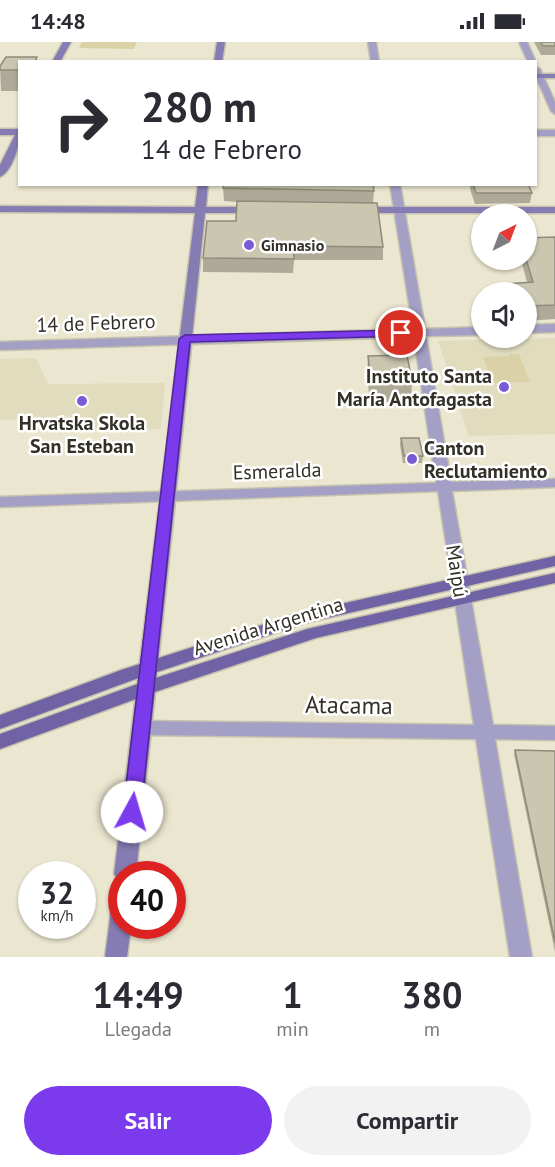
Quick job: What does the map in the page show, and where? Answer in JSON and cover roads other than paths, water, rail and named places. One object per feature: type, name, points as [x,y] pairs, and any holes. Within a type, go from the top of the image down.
[{"type":"main road","name":"Avenida Argentina","points":[[0,742],[146,688],[313,633],[555,561]]},
{"type":"main road","name":"Avenida Argentina","points":[[0,722],[148,668],[302,618],[460,590],[555,578]]},
{"type":"street","points":[[57,60],[67,42]]},
{"type":"street","points":[[218,60],[221,42]]},
{"type":"street","points":[[372,42],[375,60]]},
{"type":"street","points":[[523,42],[531,60]]},
{"type":"street","points":[[537,74],[555,76]]},
{"type":"street","points":[[537,74],[555,111]]},
{"type":"street","points":[[0,132],[18,133]]},
{"type":"street","points":[[537,133],[555,133]]},
{"type":"street","points":[[0,174],[18,137]]},
{"type":"street","points":[[126,861],[203,186]]},
{"type":"street","name":"Maipú","points":[[395,186],[520,957]]},
{"type":"street","points":[[0,209],[264,210]]},
{"type":"street","points":[[346,210],[555,210]]},
{"type":"street","points":[[537,329],[555,328]]},
{"type":"street","name":"14 de Febrero","points":[[0,346],[471,331]]},
{"type":"street","name":"Esmeralda","points":[[0,502],[555,483]]},
{"type":"street","name":"Atacama","points":[[141,728],[555,733]]},
{"type":"street","points":[[116,957],[118,939]]},
{"type":"place","name":"Gimnasio","points":[[249,245]]},
{"type":"place","name":"Instituto Santa María Antofagasta","points":[[504,387]]},
{"type":"place","name":"Hrvatska Skola San Esteban","points":[[82,401]]},
{"type":"place","name":"Canton Reclutamiento","points":[[412,459]]}]
